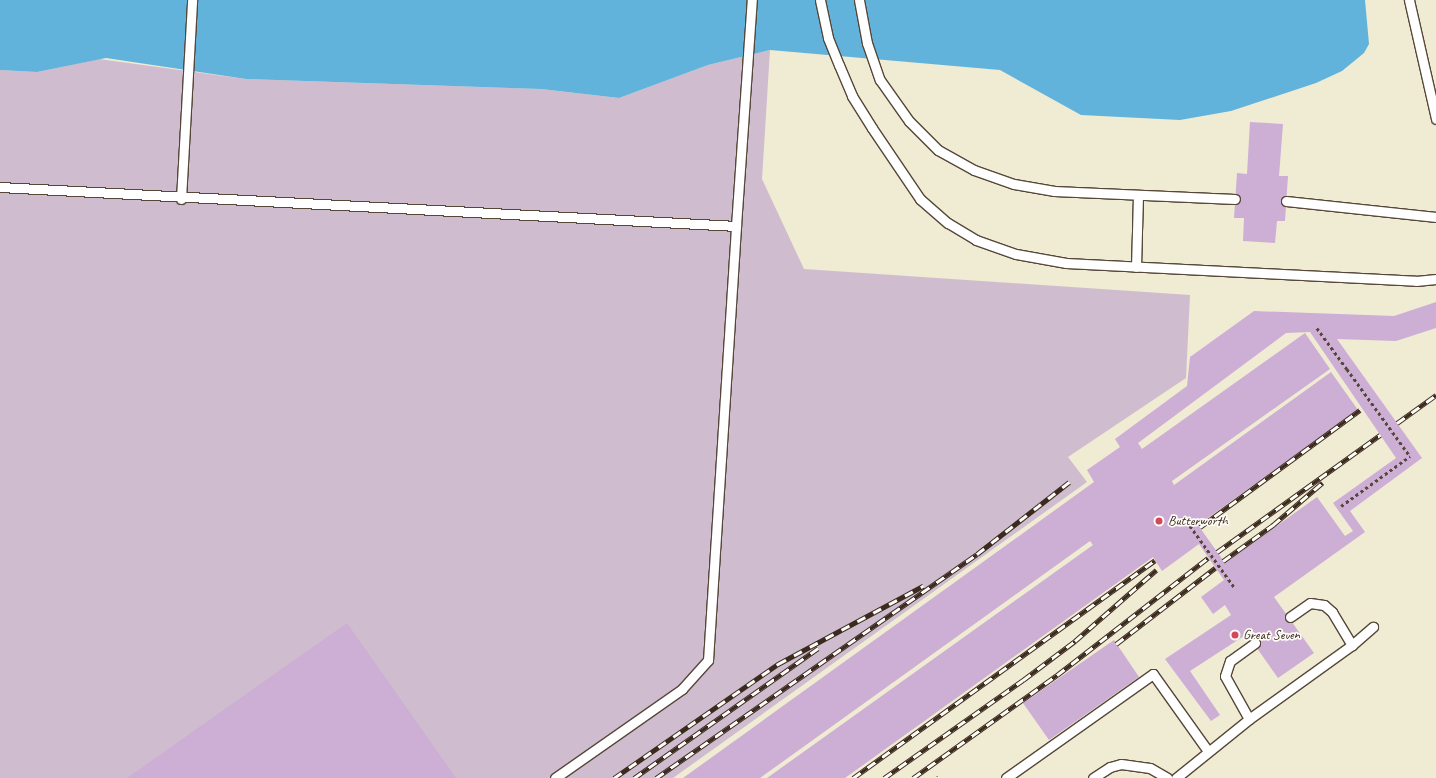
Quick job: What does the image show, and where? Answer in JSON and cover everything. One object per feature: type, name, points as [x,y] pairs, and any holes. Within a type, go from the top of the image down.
[{"type":"lane","points":[[181,199],[192,0]]},
{"type":"lane","points":[[556,778],[682,689],[708,660],[752,0]]},
{"type":"lane","points":[[820,0],[828,38],[846,84],[872,128],[920,199],[948,223],[976,240],[1016,254],[1066,263],[1416,281],[1436,279]]},
{"type":"lane","points":[[859,0],[867,43],[880,80],[909,121],[938,150],[974,170],[1014,184],[1054,191],[1138,196],[1235,199]]},
{"type":"lane","points":[[1409,0],[1436,119]]},
{"type":"lane","points":[[0,187],[181,199],[736,226]]},
{"type":"lane","points":[[1136,267],[1138,196]]},
{"type":"lane","points":[[1286,201],[1436,217]]},
{"type":"lane","points":[[1290,617],[1310,603],[1324,605],[1336,617],[1352,645]]},
{"type":"lane","points":[[1176,778],[1249,719],[1352,645],[1373,627]]},
{"type":"lane","points":[[1249,719],[1224,676],[1230,661],[1255,643]]},
{"type":"lane","points":[[1006,778],[1153,674],[1208,751]]},
{"type":"lane","points":[[1093,778],[1110,767],[1121,764],[1150,768],[1167,778]]},
{"type":"path","points":[[1317,328],[1410,456],[1341,506]]},
{"type":"path","points":[[1183,516],[1235,588]]},
{"type":"shaded area","points":[[770,50],[762,179],[804,269],[1190,295],[1186,378],[1068,457],[1087,482],[673,778],[0,778],[0,70],[37,72],[99,59],[246,79],[541,89],[619,98],[708,65]]},
{"type":"water","points":[[0,0],[1365,0],[1369,44],[1364,53],[1342,71],[1316,83],[1231,111],[1180,120],[1081,115],[1000,70],[770,50],[708,65],[619,98],[541,89],[246,79],[106,58],[37,72],[0,70]]},
{"type":"building","points":[[1250,122],[1283,124],[1279,176],[1288,176],[1285,221],[1277,221],[1275,243],[1243,241],[1244,218],[1234,218],[1237,173],[1247,174]]},
{"type":"building","points":[[1436,302],[1436,328],[1396,341],[1337,339],[1422,458],[1350,511],[1365,532],[1274,597],[1314,653],[1278,678],[1247,634],[1190,671],[1220,715],[1211,721],[1165,659],[1231,615],[1225,605],[1213,614],[1201,597],[1224,580],[1199,544],[1162,571],[1153,557],[845,778],[767,778],[1093,545],[1090,541],[760,778],[683,778],[1094,482],[1087,470],[1120,447],[1115,439],[1187,386],[1190,357],[1254,311],[1394,316]],"holes":[[[1310,332],[1396,458],[1333,503],[1353,531],[1345,536],[1317,497],[1225,563],[1198,525],[1358,410],[1331,372],[1174,485],[1172,481],[1330,369],[1305,333],[1142,449],[1138,443],[1286,333]]]},
{"type":"building","points":[[347,623],[456,778],[127,778]]},
{"type":"building","points":[[1114,640],[1139,677],[1049,740],[1023,703]]},
{"type":"railway","points":[[1397,423],[1436,395]]},
{"type":"railway","points":[[1200,527],[1360,410]]},
{"type":"railway","points":[[1217,552],[1380,435]]},
{"type":"railway","points":[[656,778],[977,554],[1069,482]]},
{"type":"railway","points":[[1223,561],[1273,525],[1322,483]]},
{"type":"railway","points":[[913,778],[1057,675],[1208,558]]},
{"type":"railway","points":[[853,778],[1155,560]]},
{"type":"railway","points":[[1116,644],[1215,568]]},
{"type":"railway","points":[[884,778],[1023,680],[1075,641],[1156,570]]},
{"type":"railway","points":[[614,778],[778,664],[923,586]]},
{"type":"railway","points":[[634,778],[818,648]]},
{"type":"place","name":"Butterworth","points":[[1159,521]]},
{"type":"place","name":"Great Seven","points":[[1235,635]]}]
